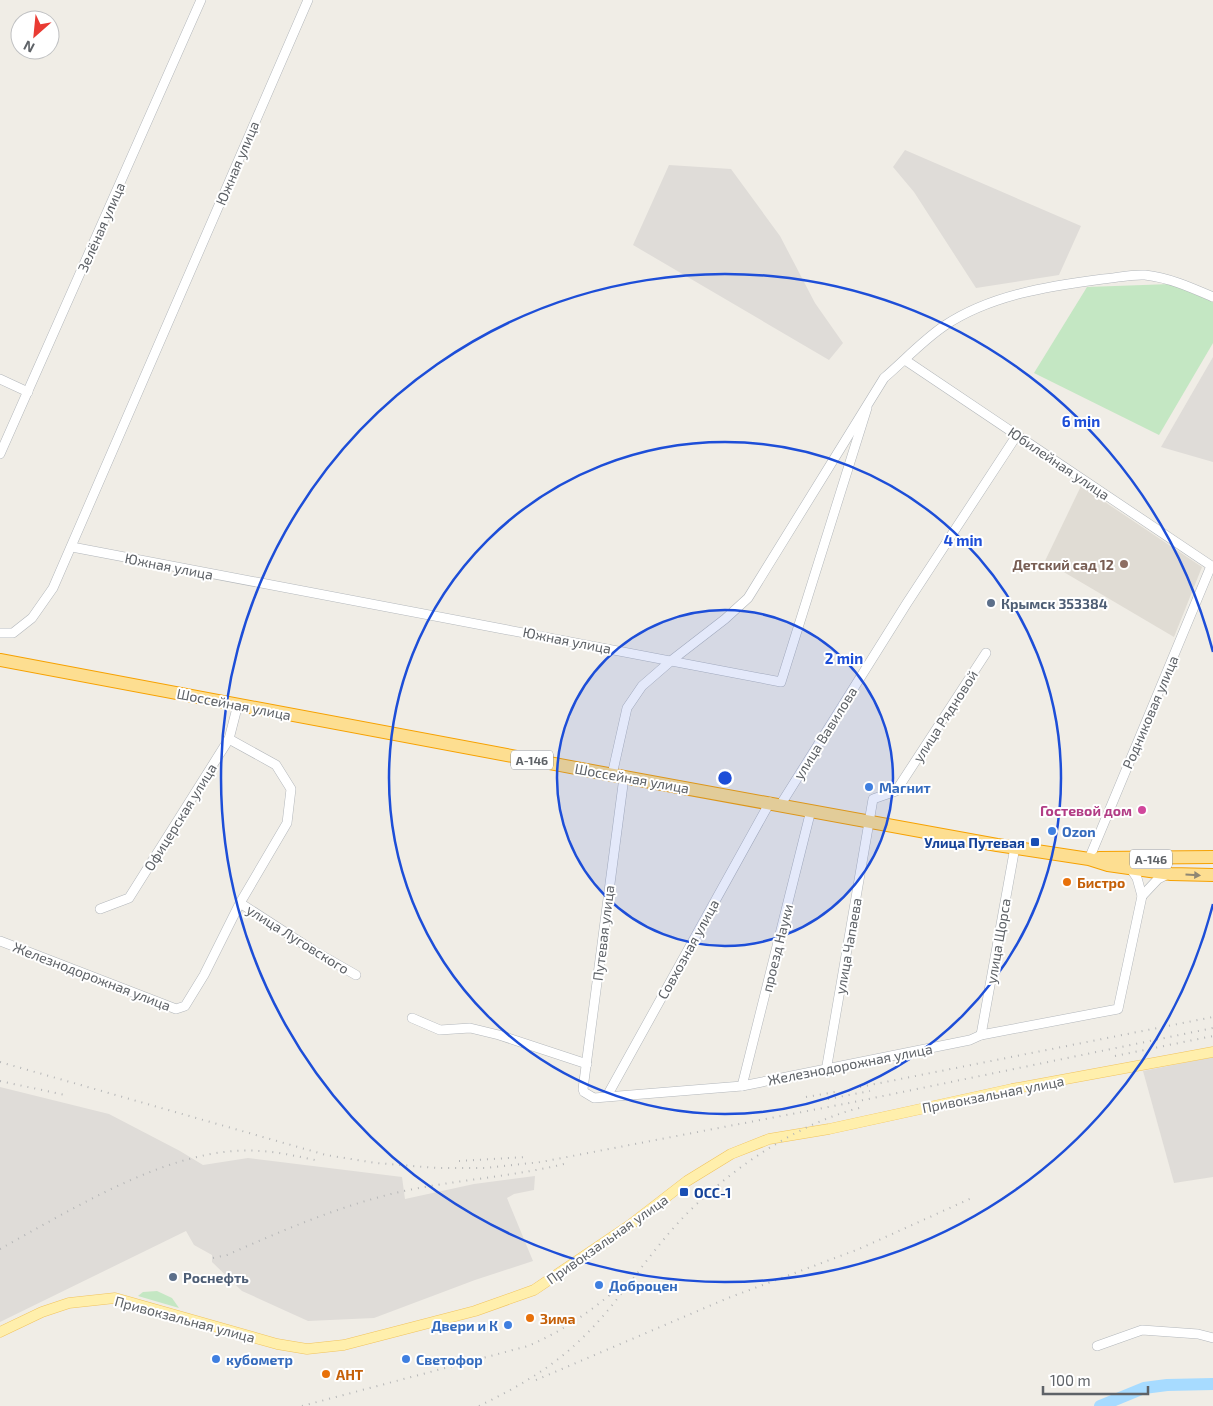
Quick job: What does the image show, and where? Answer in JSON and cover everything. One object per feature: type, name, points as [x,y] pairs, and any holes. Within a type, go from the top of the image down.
[{"type":"highway","name":"Шоссейная улица","points":[[0,660],[618,776],[1089,859]]},
{"type":"highway","name":"А-146","points":[[1089,859],[1213,857]]},
{"type":"highway","name":"А-146","points":[[1089,859],[1108,866],[1131,869],[1170,874],[1213,875]]},
{"type":"main road","name":"Привокзальная улица","points":[[0,1332],[42,1312],[69,1303],[115,1298],[277,1344],[307,1349],[344,1345],[475,1311],[534,1290],[630,1225],[687,1181],[731,1154],[768,1138],[829,1129],[1012,1089],[1213,1052]]},
{"type":"street","name":"Зелёная улица","points":[[0,454],[201,0]]},
{"type":"street","name":"Южная улица","points":[[0,633],[13,633],[32,618],[53,588],[308,0]]},
{"type":"street","points":[[867,408],[884,378],[906,360],[917,346],[945,325],[987,303],[1061,284],[1142,275],[1170,278],[1213,297]]},
{"type":"street","name":"Юбилейная улица","points":[[906,360],[1212,566]]},
{"type":"street","points":[[0,379],[28,392]]},
{"type":"street","name":"Южная улица","points":[[72,547],[781,682],[867,408]]},
{"type":"street","name":"Путевая улица","points":[[583,1088],[627,708],[642,686],[672,660],[726,619],[748,598],[867,408]]},
{"type":"street","name":"улица Вавилова","points":[[775,803],[1017,435]]},
{"type":"street","name":"Родниковая улица","points":[[1089,859],[1212,566]]},
{"type":"street","name":"улица Рядновой","points":[[871,820],[873,799],[896,791],[986,653]]},
{"type":"street","name":"Офицерская улица","points":[[100,908],[129,898],[229,739],[238,704]]},
{"type":"street","name":"улица Луговского","points":[[185,1006],[204,975],[240,903],[287,824],[291,788],[276,765],[229,739]]},
{"type":"street","name":"Совхозная улица","points":[[607,1096],[775,803]]},
{"type":"street","name":"проезд Науки","points":[[742,1086],[811,810]]},
{"type":"street","name":"улица Чапаева","points":[[826,1071],[871,820]]},
{"type":"street","name":"улица Щорса","points":[[980,1035],[1014,847]]},
{"type":"street","points":[[1131,869],[1137,878],[1142,896]]},
{"type":"street","points":[[1142,896],[1158,879],[1170,874]]},
{"type":"street","name":"Железнодорожная улица","points":[[583,1088],[584,1092],[594,1098],[742,1086],[826,1071],[970,1040],[980,1035],[1118,1008],[1142,896]]},
{"type":"street","name":"улица Луговского","points":[[240,903],[314,952],[356,975]]},
{"type":"street","name":"Железнодорожная улица","points":[[0,941],[166,1007],[176,1009],[185,1006]]},
{"type":"street","points":[[412,1018],[440,1030],[470,1028],[499,1035],[587,1064]]},
{"type":"street","points":[[1096,1346],[1142,1330],[1198,1334],[1213,1338]]},
{"type":"shaded area","points":[[905,150],[1081,226],[1059,275],[976,288],[914,192],[893,167]]},
{"type":"shaded area","points":[[669,165],[731,169],[780,236],[815,303],[843,343],[829,360],[633,245]]},
{"type":"shaded area","points":[[1213,357],[1213,462],[1161,447]]},
{"type":"shaded area","name":"Детский сад 12","points":[[1081,486],[1202,567],[1174,637],[1045,561]]},
{"type":"shaded area","points":[[1213,1057],[1213,1177],[1174,1183],[1143,1071]]},
{"type":"shaded area","points":[[0,1087],[109,1114],[203,1165],[248,1158],[402,1177],[405,1199],[474,1184],[535,1176],[534,1190],[514,1194],[507,1198],[533,1261],[475,1280],[374,1318],[308,1321],[242,1291],[212,1262],[212,1255],[194,1245],[186,1231],[0,1322]]},
{"type":"green space","points":[[1171,284],[1213,302],[1213,343],[1159,435],[1034,373],[1087,287]]},
{"type":"green space","points":[[157,1291],[172,1298],[179,1308],[138,1296],[143,1292]]},
{"type":"waterway","points":[[1100,1406],[1144,1388],[1167,1385],[1213,1384]]},
{"type":"railway","points":[[860,1087],[1213,1017]]},
{"type":"railway","points":[[0,1062],[326,1155],[376,1163],[437,1168],[485,1168],[541,1162],[849,1103],[1213,1028]]},
{"type":"railway","points":[[1115,1056],[1213,1036]]},
{"type":"railway","points":[[0,1081],[65,1095]]},
{"type":"railway","points":[[828,1099],[870,1091]]},
{"type":"railway","points":[[806,1097],[835,1092]]},
{"type":"railway","points":[[479,1406],[531,1378],[556,1361],[578,1342],[605,1314],[678,1223],[717,1186],[763,1152],[787,1138],[812,1125],[863,1107]]},
{"type":"railway","points":[[0,1249],[126,1182],[160,1168],[194,1158],[227,1152],[260,1151],[320,1161]]},
{"type":"railway","points":[[459,1161],[526,1157]]},
{"type":"railway","points":[[213,1258],[227,1255],[329,1213],[391,1194],[434,1185],[521,1173],[564,1164]]},
{"type":"railway","points":[[536,1380],[728,1298],[859,1249],[974,1197]]},
{"type":"railway","points":[[302,1406],[528,1346],[575,1321],[618,1288]]},
{"type":"place","name":"Детский сад 12","points":[[1124,564]]},
{"type":"place","name":"Крымск 353384","points":[[991,603]]},
{"type":"place","name":"Магнит","points":[[869,787]]},
{"type":"place","name":"Гостевой дом","points":[[1142,810]]},
{"type":"place","name":"Ozon","points":[[1052,831]]},
{"type":"place","name":"Улица Путевая","points":[[1035,842]]},
{"type":"place","name":"Бистро","points":[[1067,882]]},
{"type":"place","name":"ОСС-1","points":[[684,1192]]},
{"type":"place","name":"Роснефть","points":[[173,1277]]},
{"type":"place","name":"Доброцен","points":[[599,1285]]},
{"type":"place","name":"Зима","points":[[530,1318]]},
{"type":"place","name":"Двери и К","points":[[508,1325]]},
{"type":"place","name":"кубометр","points":[[216,1359]]},
{"type":"place","name":"Светофор","points":[[406,1359]]},
{"type":"place","name":"АНТ","points":[[326,1374]]}]
